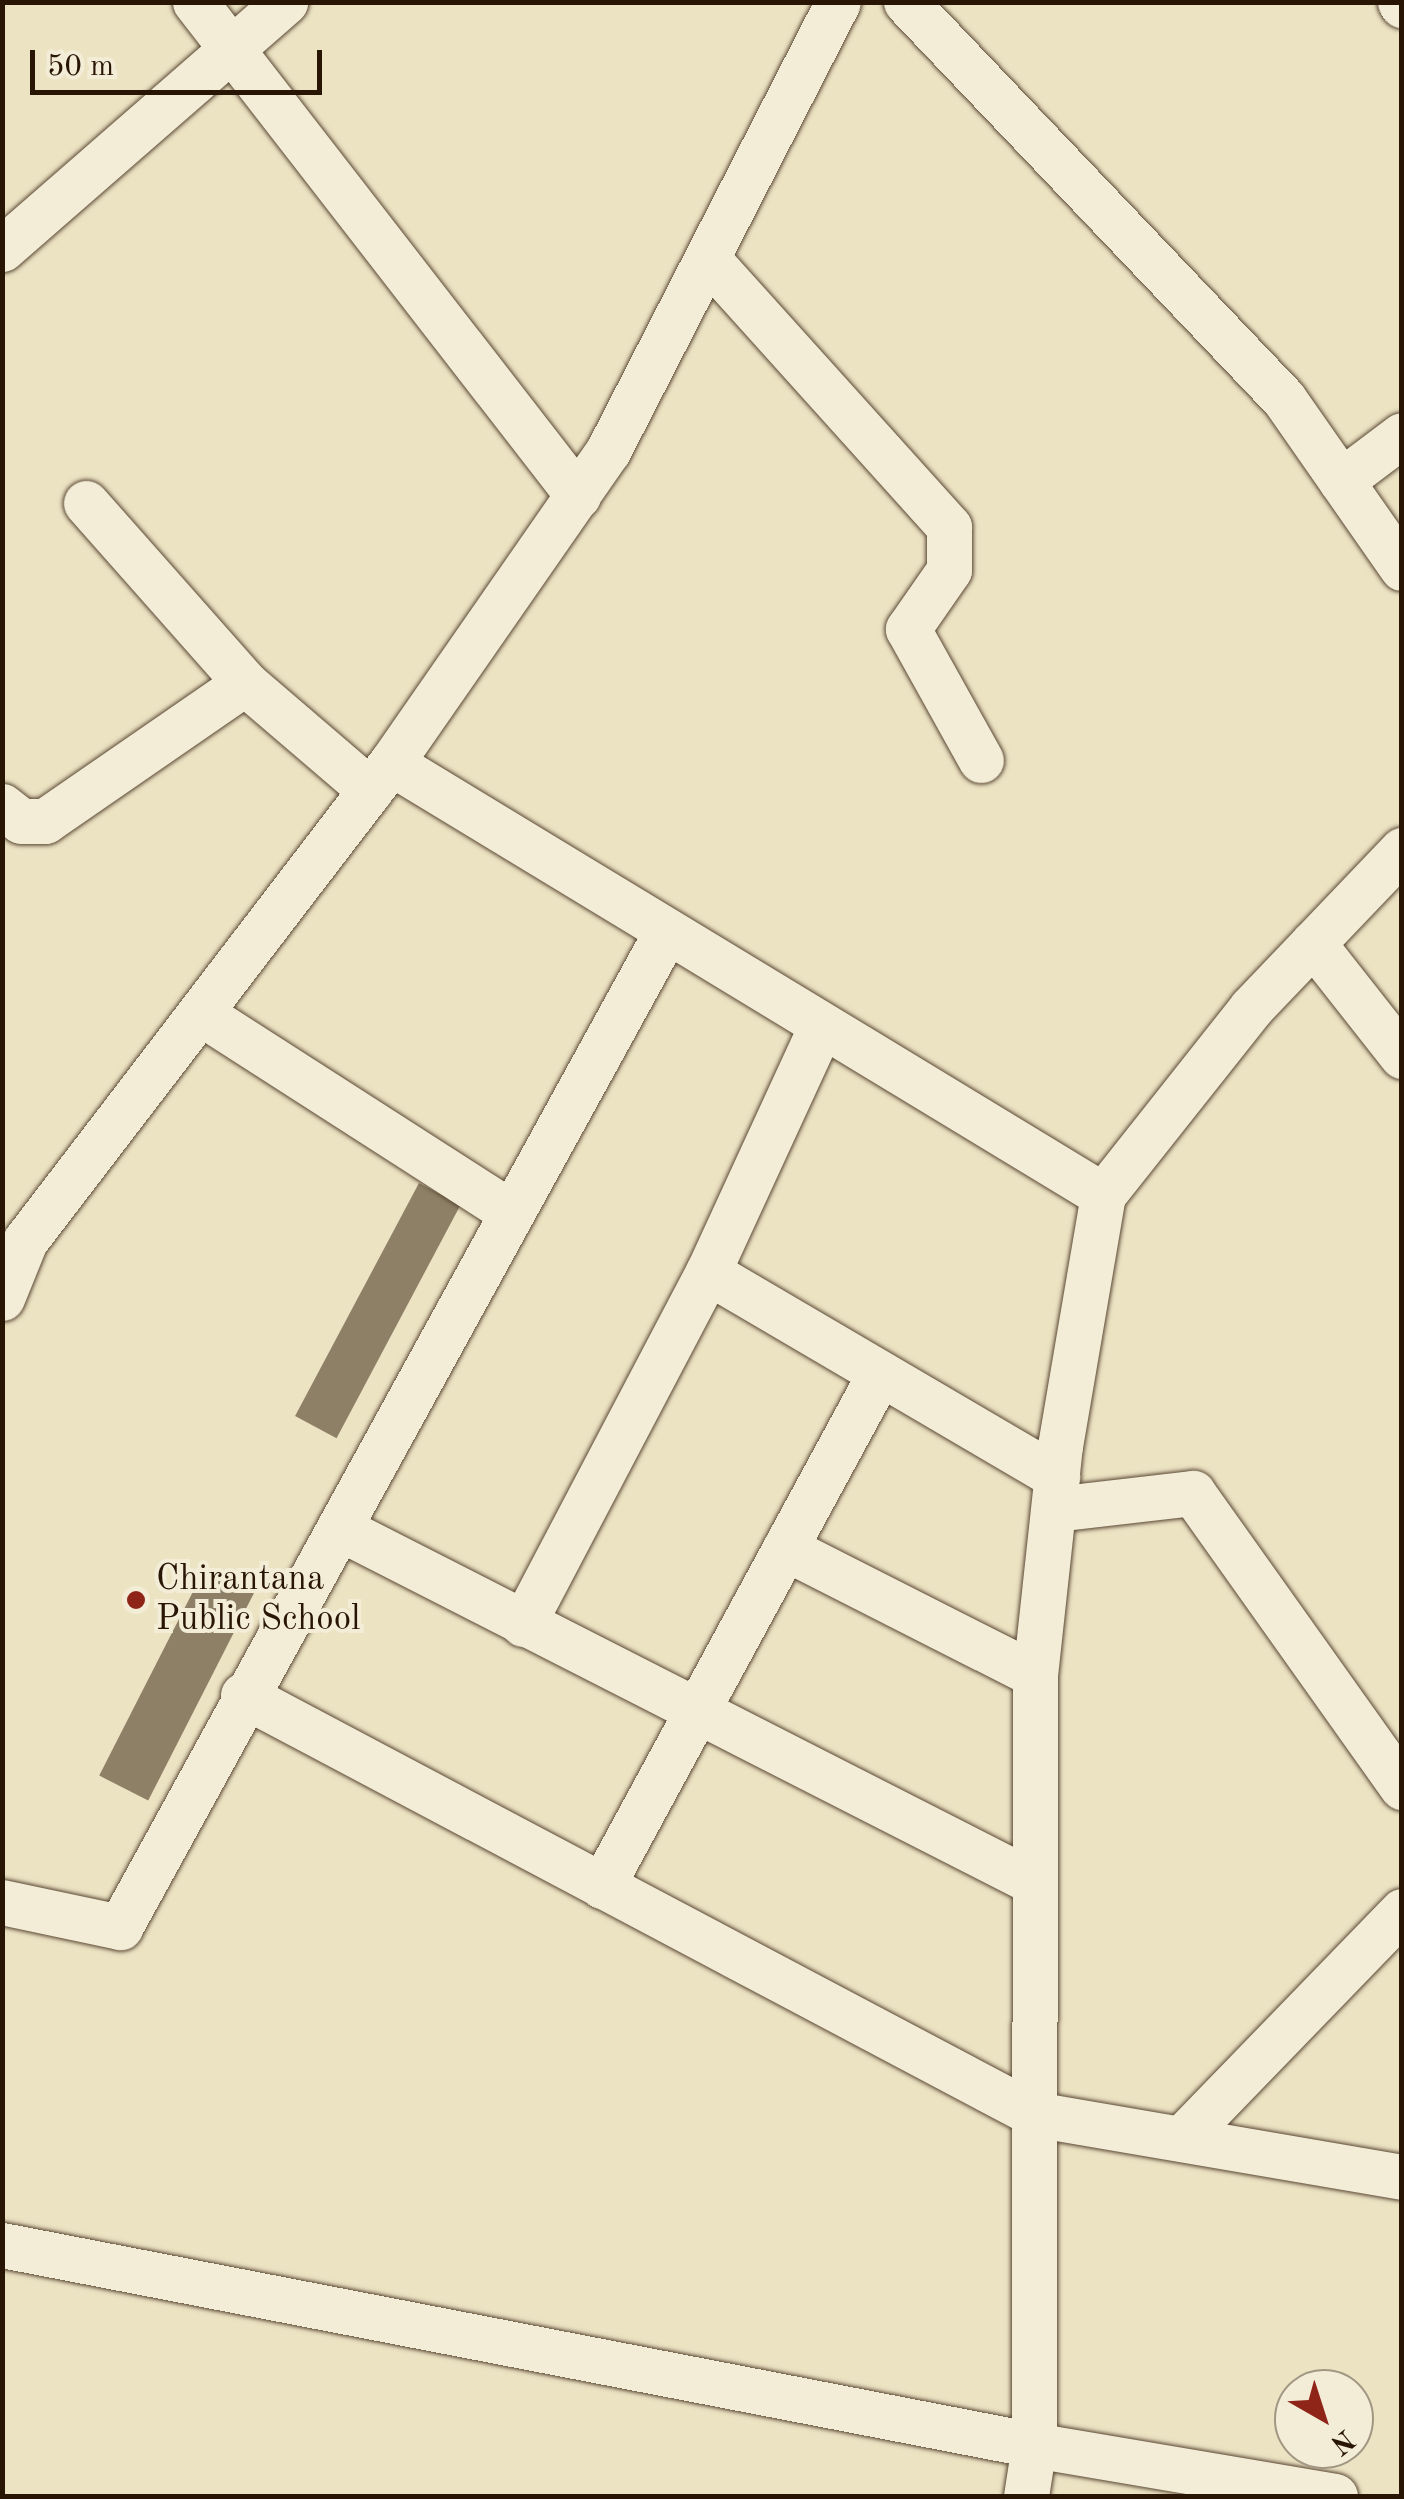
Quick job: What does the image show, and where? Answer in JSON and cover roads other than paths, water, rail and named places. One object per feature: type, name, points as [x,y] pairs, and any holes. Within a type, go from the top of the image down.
[{"type":"street","points":[[195,2],[578,496]]},
{"type":"street","points":[[2,249],[285,2]]},
{"type":"street","points":[[2,1298],[25,1242],[380,776],[578,496],[708,258],[838,2]]},
{"type":"street","points":[[906,2],[1284,399],[1402,568]]},
{"type":"street","points":[[708,258],[948,527],[950,570],[908,629],[981,760]]},
{"type":"street","points":[[1341,481],[1402,435]]},
{"type":"street","points":[[86,503],[244,683],[380,776],[664,936],[1103,1195]]},
{"type":"street","points":[[2,806],[21,821],[45,821],[244,683]]},
{"type":"street","points":[[1026,2496],[1034,2445],[1035,1676],[1055,1493],[1103,1195],[1313,942],[1402,850]]},
{"type":"street","points":[[2,1902],[120,1927],[243,1695],[340,1528],[509,1211],[664,936]]},
{"type":"street","points":[[1313,942],[1402,1056]]},
{"type":"street","points":[[202,1014],[509,1211]]},
{"type":"street","points":[[523,1624],[708,1272],[820,1028]]},
{"type":"street","points":[[708,1272],[880,1373],[1055,1493],[1194,1493],[1402,1787]]},
{"type":"street","points":[[602,1886],[880,1373]]},
{"type":"street","points":[[340,1528],[694,1715],[1035,1883]]},
{"type":"street","points":[[785,1548],[1035,1676]]},
{"type":"street","points":[[243,1695],[1034,2114],[1185,2135],[1402,2177]]},
{"type":"street","points":[[1185,2135],[1382,1956],[1402,1911]]},
{"type":"street","points":[[2,2245],[1034,2445],[1335,2496]]},
{"type":"place","name":"Chirantana Public School","points":[[136,1600]]}]
